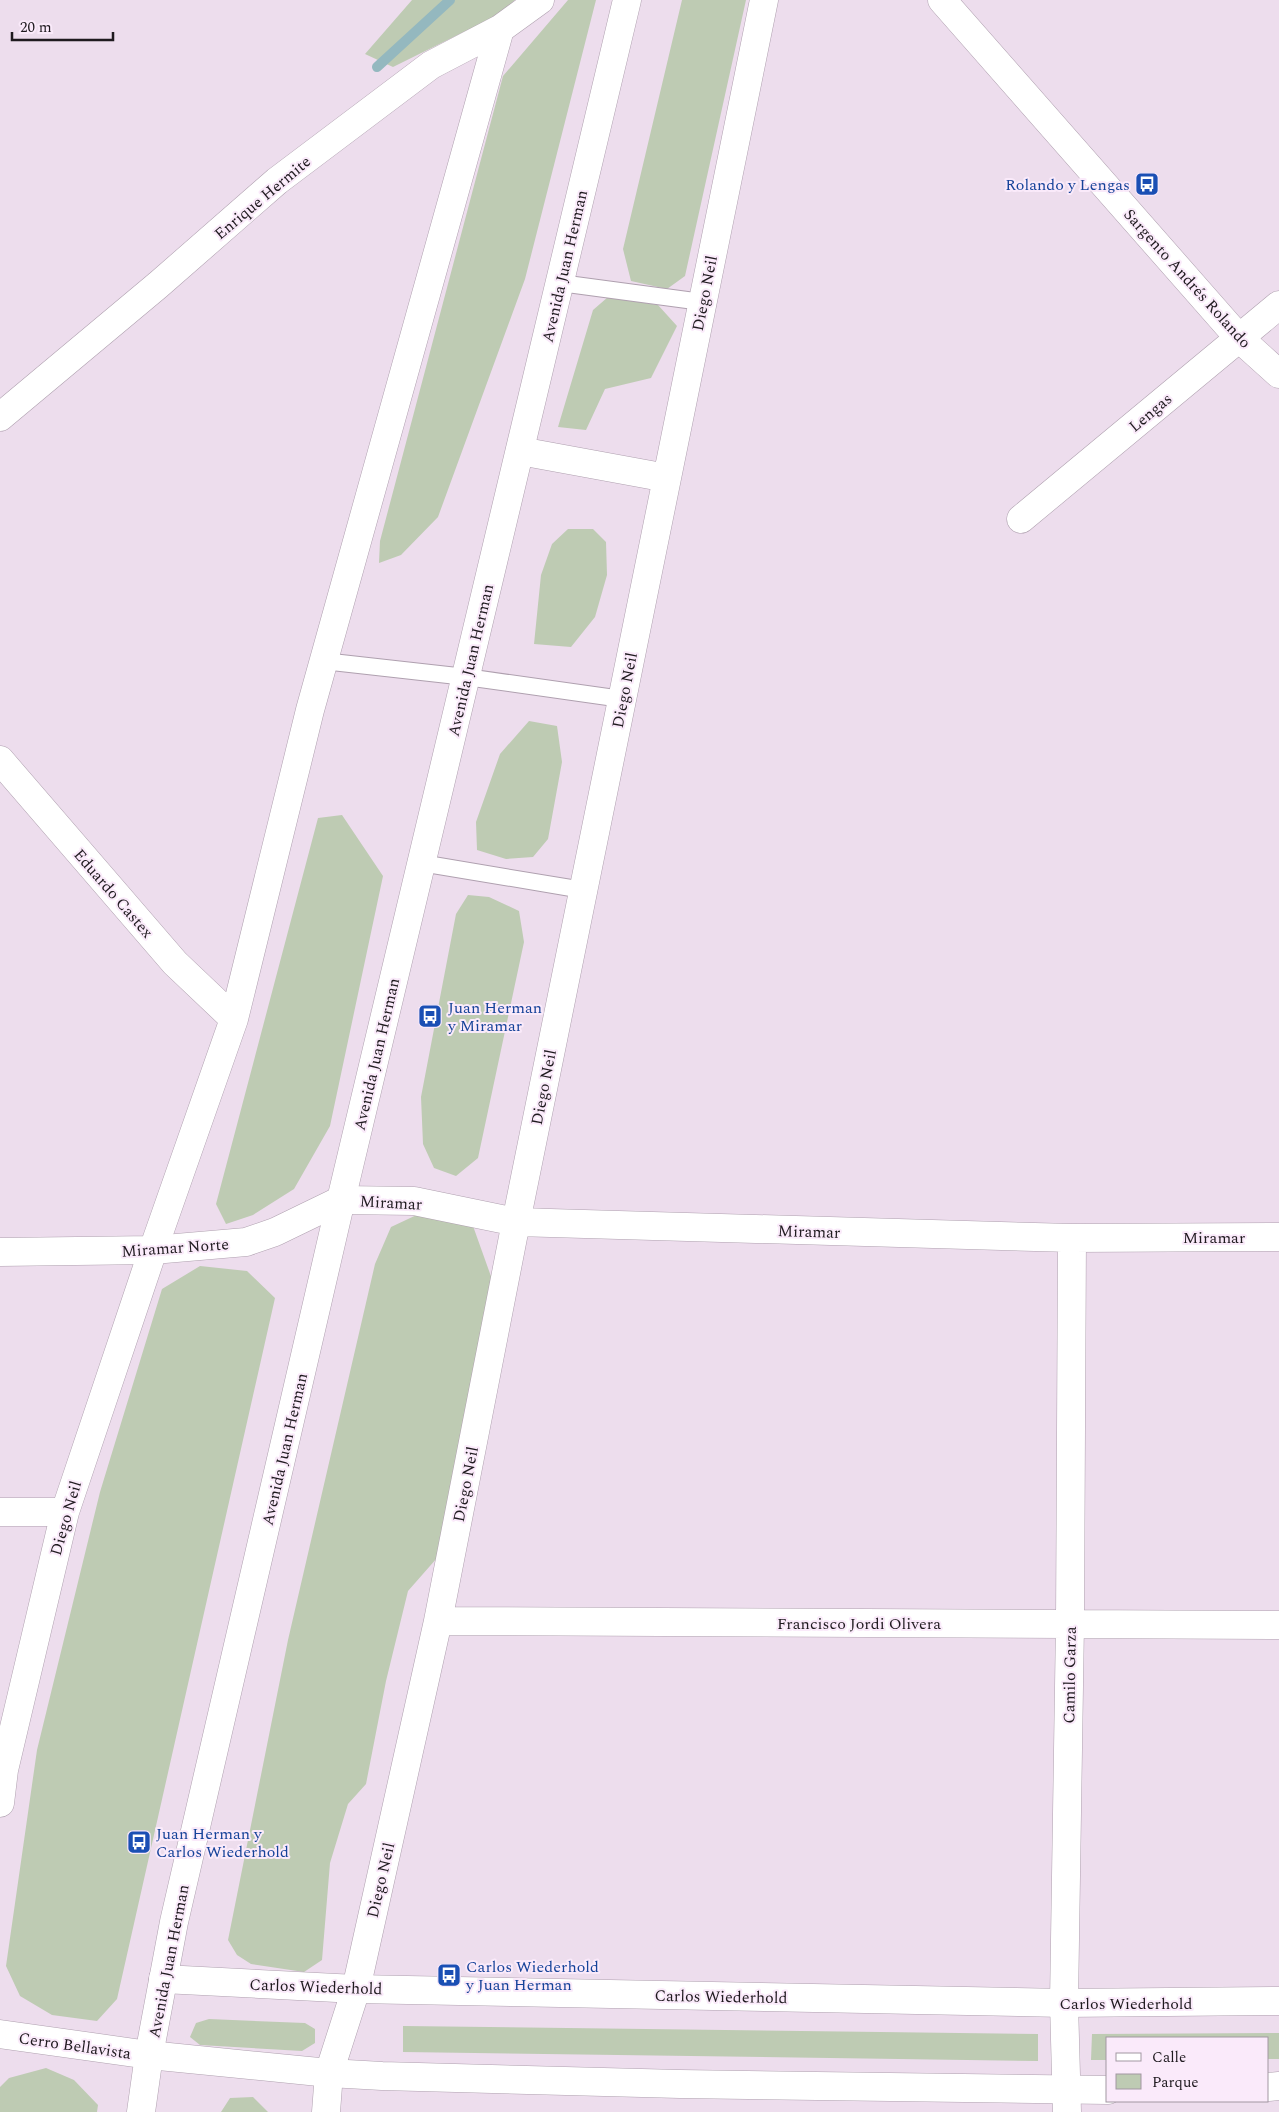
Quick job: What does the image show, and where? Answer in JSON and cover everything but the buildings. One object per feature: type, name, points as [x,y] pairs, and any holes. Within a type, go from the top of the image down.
[{"type":"street","name":"Enrique Hermite","points":[[0,417],[158,285],[277,181],[431,65],[500,29],[540,0]]},
{"type":"street","name":"Avenida Juan Herman","points":[[141,2112],[149,2056],[174,1922],[341,1200],[627,0]]},
{"type":"street","name":"Diego Neil","points":[[326,2112],[330,2073],[356,1989],[438,1621],[516,1222],[764,0]]},
{"type":"street","name":"Sargento Andrés Rolando","points":[[942,0],[1239,338],[1279,374]]},
{"type":"street","name":"Diego Neil","points":[[0,1803],[2,1770],[65,1512],[153,1250],[234,1019],[323,661],[500,29]]},
{"type":"street","name":"Lengas","points":[[1021,520],[1279,305]]},
{"type":"street","points":[[520,451],[667,478]]},
{"type":"street","name":"Eduardo Castex","points":[[0,760],[175,963],[234,1019]]},
{"type":"street","name":"Miramar","points":[[341,1200],[414,1201],[516,1222],[1072,1238],[1279,1237]]},
{"type":"street","name":"Miramar Norte","points":[[0,1252],[153,1250],[246,1242],[275,1232],[341,1200]]},
{"type":"street","name":"Camilo Garza","points":[[1066,2101],[1064,2004],[1070,1623],[1072,1238]]},
{"type":"street","points":[[0,1512],[65,1512]]},
{"type":"street","name":"Francisco Jordi Olivera","points":[[438,1621],[1279,1625]]},
{"type":"street","name":"Carlos Wiederhold","points":[[163,1979],[356,1989],[1064,2004],[1279,2002]]},
{"type":"street","name":"Cerro Bellavista","points":[[0,2034],[149,2056]]},
{"type":"street","points":[[149,2056],[330,2073],[690,2084],[1066,2101],[1106,2091]]},
{"type":"lane","points":[[560,283],[702,302]]},
{"type":"lane","points":[[323,661],[466,677],[622,699]]},
{"type":"lane","points":[[421,863],[583,890]]},
{"type":"green space","points":[[412,0],[515,0],[500,14],[393,67],[365,54]]},
{"type":"green space","points":[[568,0],[596,0],[525,279],[438,517],[401,555],[379,563],[380,541],[503,76]]},
{"type":"green space","points":[[682,0],[746,0],[685,276],[667,289],[631,281],[623,249]]},
{"type":"green space","points":[[608,297],[658,305],[677,326],[651,378],[605,389],[586,430],[558,427],[593,310]]},
{"type":"green space","points":[[568,529],[593,529],[606,542],[607,575],[595,617],[571,647],[534,644],[541,575],[552,544]]},
{"type":"green space","points":[[529,721],[557,726],[562,762],[548,839],[533,857],[506,859],[477,850],[476,822],[500,754]]},
{"type":"green space","points":[[342,815],[383,876],[330,1126],[294,1189],[253,1215],[226,1224],[216,1204],[318,818]]},
{"type":"green space","points":[[468,895],[489,897],[519,911],[524,942],[478,1158],[456,1176],[434,1168],[423,1144],[421,1097],[456,914]]},
{"type":"green space","points":[[423,1212],[473,1226],[493,1282],[437,1558],[408,1591],[386,1681],[366,1784],[348,1804],[330,1863],[322,1960],[304,1972],[251,1964],[237,1955],[228,1940],[288,1640],[375,1264],[391,1227]]},
{"type":"green space","points":[[200,1266],[247,1271],[275,1298],[117,1999],[97,2021],[52,2015],[20,1996],[6,1966],[37,1750],[100,1492],[162,1289]]},
{"type":"green space","points":[[209,2019],[305,2023],[315,2029],[315,2043],[302,2051],[200,2045],[190,2037],[196,2023]]},
{"type":"green space","points":[[403,2026],[1038,2034],[1038,2061],[403,2052]]},
{"type":"green space","points":[[1279,2033],[1279,2059],[1269,2059],[1269,2037],[1106,2037],[1106,2060],[1091,2060],[1092,2034]]},
{"type":"green space","points":[[46,2068],[74,2080],[98,2105],[97,2112],[0,2112],[0,2087],[9,2078]]},
{"type":"green space","points":[[253,2097],[268,2112],[221,2112],[230,2098]]},
{"type":"waterway","points":[[377,67],[450,0]]},
{"type":"place","name":"Rolando y Lengas","points":[[1147,184]]},
{"type":"place","name":"Juan Herman y Miramar","points":[[430,1016]]},
{"type":"place","name":"Juan Herman y Carlos Wiederhold","points":[[139,1842]]},
{"type":"place","name":"Carlos Wiederhold y Juan Herman","points":[[449,1975]]}]
